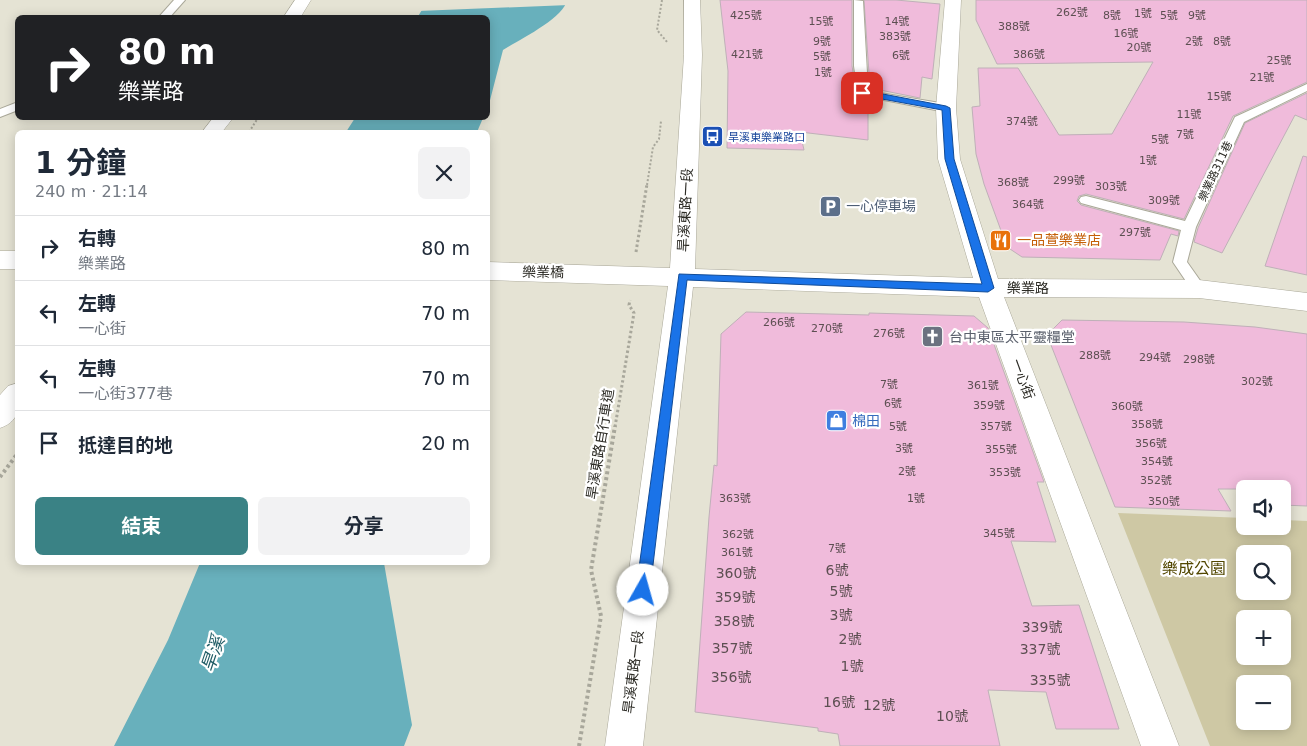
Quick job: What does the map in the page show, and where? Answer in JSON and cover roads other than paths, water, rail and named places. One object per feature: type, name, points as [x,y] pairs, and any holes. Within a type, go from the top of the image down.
[{"type":"street","points":[[293,15],[304,0]]},
{"type":"street","name":"旱溪東路一段","points":[[624,746],[682,276],[693,55],[692,0]]},
{"type":"street","name":"一心街","points":[[953,0],[946,108],[949,159],[988,288],[1160,746]]},
{"type":"street","points":[[0,260],[15,260]]},
{"type":"street","name":"樂業橋","points":[[490,271],[598,274]]},
{"type":"street","name":"樂業路","points":[[598,274],[988,288],[1199,289],[1307,302]]},
{"type":"street","points":[[0,416],[15,398]]},
{"type":"lane","points":[[167,15],[180,0]]},
{"type":"lane","points":[[858,1],[862,93],[946,108]]},
{"type":"lane","name":"樂業路311巷","points":[[1199,289],[1180,262],[1189,227],[1239,120],[1307,88]]},
{"type":"lane","points":[[0,113],[15,106]]},
{"type":"lane","points":[[1086,200],[1189,227]]},
{"type":"water","points":[[428,0],[567,0],[564,7],[550,21],[503,50],[490,100],[490,15],[419,15]]},
{"type":"water","points":[[354,120],[482,120],[478,130],[347,130]]},
{"type":"water","name":"旱溪","points":[[199,565],[384,565],[412,725],[404,746],[114,746],[168,640]]},
{"type":"place","name":"旱溪東樂業路口","points":[[712,137]]},
{"type":"place","name":"一心停車場","points":[[830,206]]},
{"type":"place","name":"一品萱樂業店","points":[[1001,240]]},
{"type":"place","name":"台中東區太平靈糧堂","points":[[933,337]]},
{"type":"place","name":"棉田","points":[[836,421]]},
{"type":"park label","name":"樂成公園","points":[[1194,568]]}]
